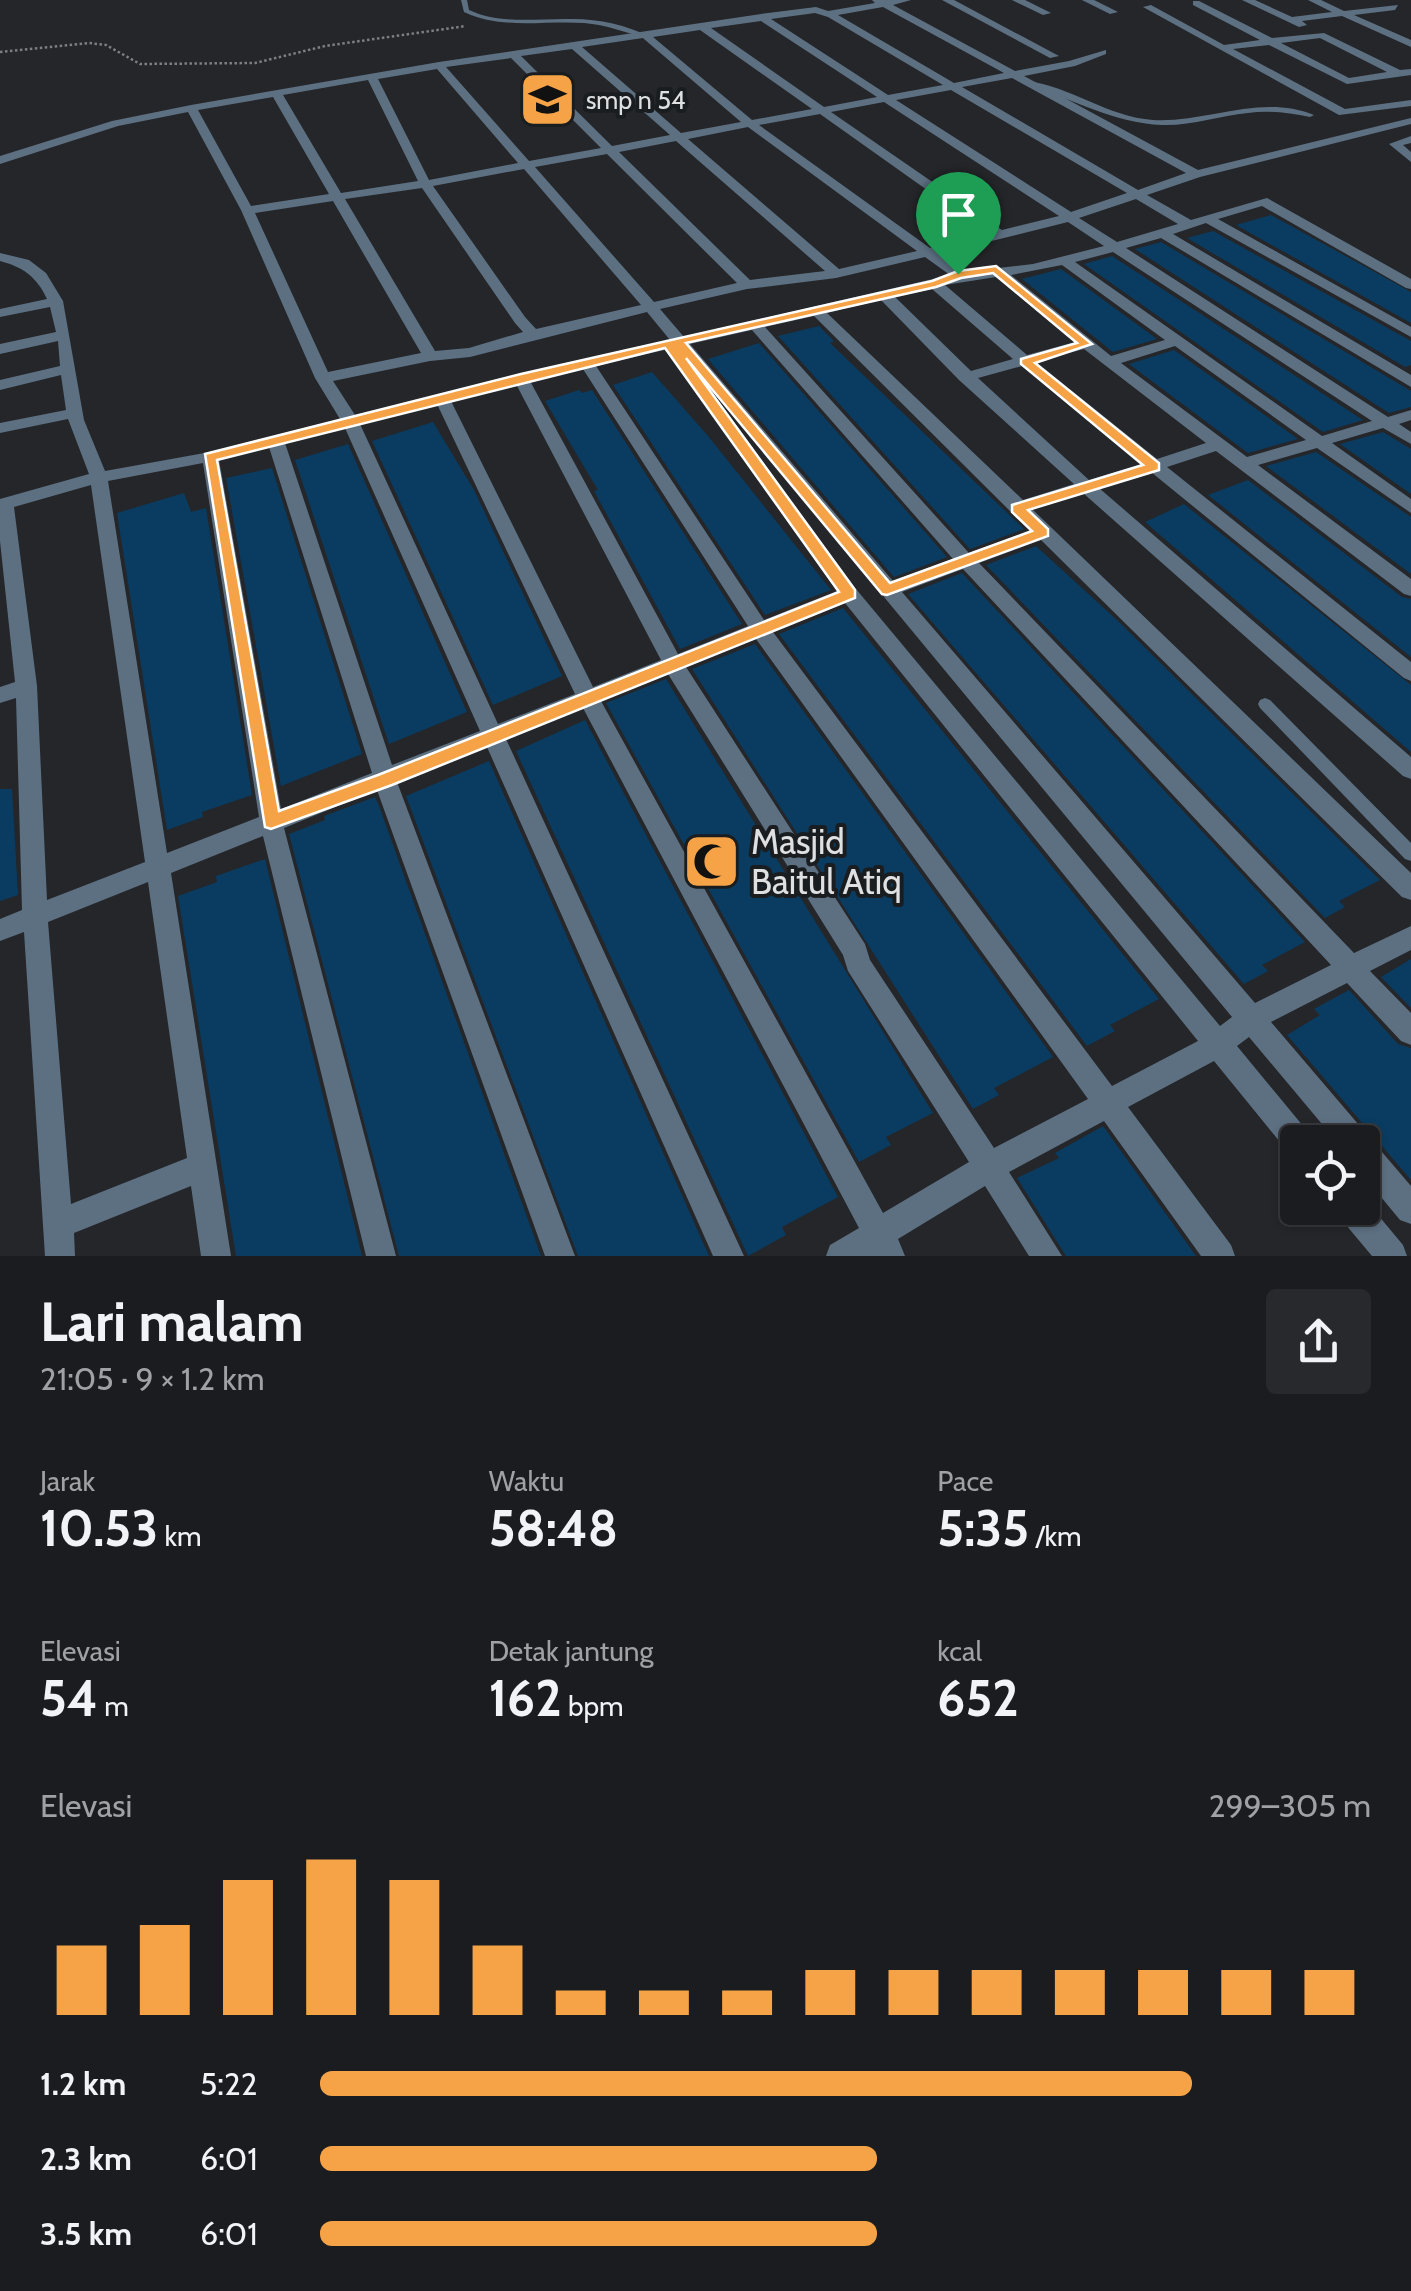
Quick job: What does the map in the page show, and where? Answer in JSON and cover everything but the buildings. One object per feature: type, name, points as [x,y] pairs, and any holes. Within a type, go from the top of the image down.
[{"type":"street","points":[[827,14],[906,0]]},
{"type":"street","points":[[947,0],[1054,56]]},
{"type":"street","points":[[1018,0],[1046,13]]},
{"type":"street","points":[[1087,0],[1113,12]]},
{"type":"street","points":[[1213,0],[1196,3],[1348,81],[1405,73]]},
{"type":"street","points":[[1247,0],[1405,73]]},
{"type":"street","points":[[1314,0],[1410,43]]},
{"type":"street","points":[[1379,0],[1411,14]]},
{"type":"street","points":[[881,2],[1196,174]]},
{"type":"street","points":[[1148,7],[1343,113],[1411,103]]},
{"type":"street","points":[[1291,20],[1395,7]]},
{"type":"street","points":[[0,160],[116,123],[190,108],[373,80],[440,65],[576,48],[810,10],[827,14],[1190,225]]},
{"type":"street","points":[[761,17],[1411,439]]},
{"type":"street","points":[[701,26],[1000,235]]},
{"type":"street","points":[[1221,48],[1321,35]]},
{"type":"street","points":[[647,36],[749,124],[958,274]]},
{"type":"street","points":[[1389,45],[1410,43]]},
{"type":"street","points":[[576,48],[836,274]]},
{"type":"street","points":[[1353,51],[1371,48]]},
{"type":"street","points":[[247,210],[524,166],[881,96],[1071,64],[1102,52]]},
{"type":"street","points":[[514,56],[747,284]]},
{"type":"street","points":[[440,65],[524,166],[650,306],[849,594],[1284,1125]]},
{"type":"street","points":[[373,80],[425,184],[533,334]]},
{"type":"street","points":[[277,94],[430,356]]},
{"type":"street","points":[[190,108],[247,210],[323,378],[350,421],[729,1256]]},
{"type":"street","points":[[323,378],[480,350],[747,284],[836,274],[1067,218],[1196,174],[1411,121]]},
{"type":"street","points":[[1411,139],[1395,144],[1411,158]]},
{"type":"street","points":[[60,1256],[36,916],[26,686],[2,505],[99,477],[276,442],[521,378],[936,284],[958,274],[1029,268],[1163,233],[1262,201],[1411,285]]},
{"type":"street","points":[[1208,218],[1411,332]]},
{"type":"street","points":[[1163,233],[1411,382]]},
{"type":"street","points":[[0,258],[24,262],[42,273],[56,301],[74,413],[99,477],[216,1256]]},
{"type":"street","points":[[1062,260],[1411,507]]},
{"type":"street","points":[[996,270],[1109,362],[1411,589]]},
{"type":"street","points":[[936,284],[1025,361],[1411,673]]},
{"type":"street","points":[[884,295],[965,376],[1086,486],[1411,770]]},
{"type":"street","points":[[0,313],[56,301]]},
{"type":"street","points":[[817,311],[1411,890]]},
{"type":"street","points":[[756,326],[964,560],[1411,1032]]},
{"type":"street","points":[[0,350],[64,335]]},
{"type":"street","points":[[1109,362],[1176,341]]},
{"type":"street","points":[[674,343],[1340,1125]]},
{"type":"street","points":[[965,376],[1086,344]]},
{"type":"street","points":[[588,365],[762,632],[1220,1256]]},
{"type":"street","points":[[0,384],[69,369]]},
{"type":"street","points":[[521,378],[673,664],[856,952],[857,962],[1047,1256]]},
{"type":"street","points":[[443,400],[590,699],[884,1245]]},
{"type":"street","points":[[0,428],[74,413]]},
{"type":"street","points":[[1243,464],[1411,415]]},
{"type":"street","points":[[276,442],[385,780],[560,1256]]},
{"type":"street","points":[[1017,508],[1218,445]]},
{"type":"street","points":[[210,457],[271,821],[381,1256]]},
{"type":"street","points":[[887,590],[1043,533]]},
{"type":"street","points":[[0,930],[159,864],[762,632],[849,594]]},
{"type":"street","points":[[0,695],[26,686]]},
{"type":"street","points":[[841,1256],[884,1245],[990,1166],[1217,1045],[1250,1019],[1411,937]]},
{"type":"street","points":[[58,1224],[203,1166]]},
{"type":"street","points":[[1380,1173],[1411,1208]]},
{"type":"street","points":[[1366,1225],[1392,1256]]},
{"type":"lane","points":[[464,0],[466,11],[474,16],[588,21],[647,36]]},
{"type":"lane","points":[[1026,82],[1119,116],[1148,122],[1262,107],[1310,115]]},
{"type":"lane","points":[[1265,704],[1411,854]]},
{"type":"path","points":[[0,52],[89,43],[106,45],[140,64],[255,63],[325,46],[503,20]]},
{"type":"place","name":"smp n 54","points":[[547,100]]},
{"type":"place","name":"Masjid Baitul Atiq","points":[[712,861]]},
{"type":"route","points":[[958,274],[936,284],[668,343],[588,365],[521,378],[210,457],[271,821],[762,632],[849,594],[668,343],[679,342],[887,590],[1043,533],[1017,508],[1154,466],[1025,361],[1086,344],[996,270],[958,274]]}]
